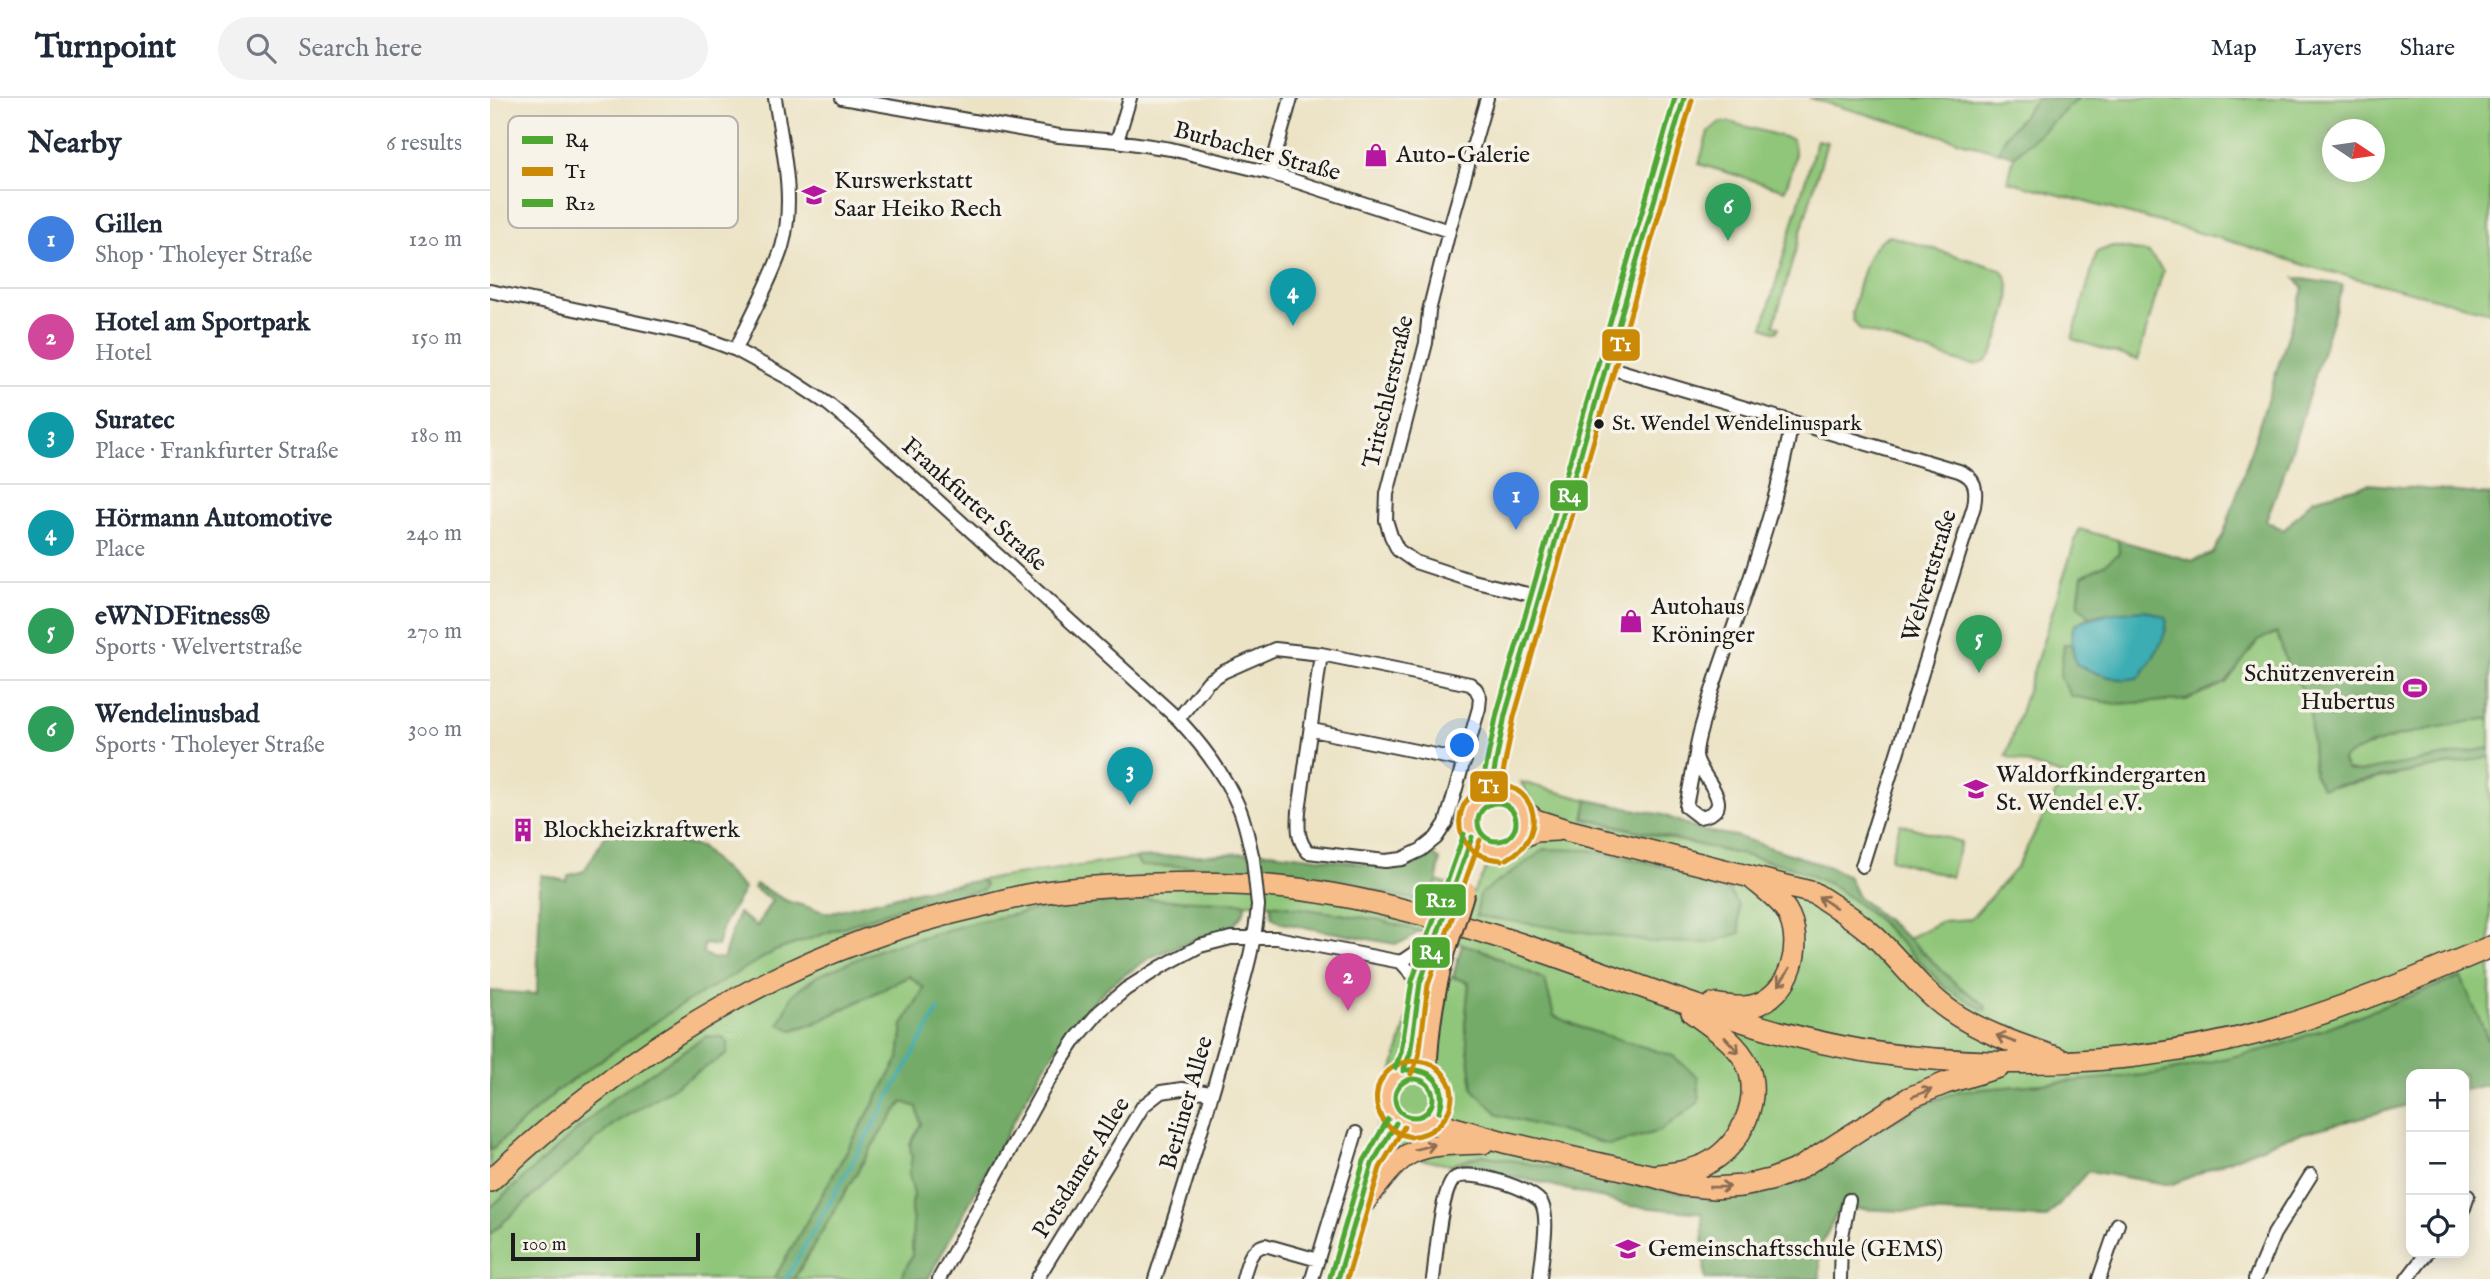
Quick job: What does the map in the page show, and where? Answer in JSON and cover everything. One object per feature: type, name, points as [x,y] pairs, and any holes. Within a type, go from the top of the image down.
[{"type":"highway","points":[[1522,809],[1535,820],[1566,830],[1814,893],[1873,935],[1920,985],[1948,1010],[1983,1030],[2070,1063]]},
{"type":"highway","points":[[1522,837],[1535,831],[1566,830]]},
{"type":"highway","points":[[1674,1000],[1736,1007],[1752,1006],[1769,996],[1784,980],[1792,965],[1796,948],[1794,927],[1786,910],[1753,878]]},
{"type":"highway","points":[[490,1181],[594,1091],[664,1040],[742,994],[807,962],[884,932],[1036,893],[1191,883],[1273,887],[1333,894],[1501,937],[1674,1000],[1817,1042],[1904,1057],[2011,1063],[2070,1063],[2234,1039],[2307,1019],[2402,984],[2490,947]]},
{"type":"highway","points":[[1653,1176],[1684,1171],[1709,1162],[1726,1150],[1740,1132],[1752,1100],[1752,1083],[1747,1064],[1739,1051],[1723,1034],[1674,1000]]},
{"type":"highway","points":[[1436,1116],[1469,1132],[1504,1142],[1682,1185],[1714,1188],[1742,1186],[1770,1180],[1798,1169],[1909,1098],[1945,1083],[2011,1063]]},
{"type":"highway","points":[[1359,1209],[1396,1161],[1414,1149],[1434,1144],[1504,1142]]},
{"type":"main road","points":[[1494,794],[1493,777],[1506,715],[1684,98]]},
{"type":"main road","points":[[1403,1071],[1410,1054],[1420,983],[1437,949],[1472,837],[1468,818],[1471,809],[1485,796],[1501,794],[1513,799],[1522,809],[1525,818],[1522,837],[1510,848],[1486,854],[1458,888]]},
{"type":"main road","points":[[1472,837],[1478,844],[1495,851]]},
{"type":"main road","points":[[1427,1072],[1428,1032],[1437,949]]},
{"type":"main road","points":[[1415,1069],[1427,1072],[1441,1087],[1436,1116],[1412,1128],[1396,1123],[1386,1108],[1384,1099],[1389,1082],[1403,1071],[1415,1069]]},
{"type":"main road","points":[[1338,1279],[1372,1164],[1396,1123]]},
{"type":"street","points":[[736,350],[773,271],[782,246],[786,222],[787,180],[775,98]]},
{"type":"street","name":"Burbacher Straße","points":[[842,98],[1059,136],[1171,149],[1270,173],[1449,231]]},
{"type":"street","points":[[1117,141],[1130,98]]},
{"type":"street","points":[[1270,173],[1291,98]]},
{"type":"street","name":"Tritschlerstraße","points":[[1487,98],[1429,311],[1426,343],[1387,494],[1386,520],[1398,550],[1415,562],[1473,581],[1540,597]]},
{"type":"street","name":"Frankfurter Straße","points":[[490,291],[691,334],[736,350],[790,379],[828,404],[861,431],[1198,740],[1240,811],[1253,859],[1258,905],[1254,937]]},
{"type":"street","name":"Welvertstraße","points":[[1607,367],[1968,475],[1975,482],[1977,492],[1862,866]]},
{"type":"street","points":[[1696,754],[1716,674],[1737,618],[1770,512],[1792,422]]},
{"type":"street","points":[[1178,719],[1208,682],[1223,672],[1275,649],[1321,654],[1470,684],[1480,697],[1479,709],[1446,823],[1436,838],[1421,850],[1402,859],[1385,861],[1308,852],[1302,846],[1298,830],[1321,654]]},
{"type":"street","points":[[1312,730],[1465,761]]},
{"type":"street","points":[[939,1279],[1047,1083],[1076,1039],[1100,1011],[1126,989],[1200,946],[1231,937],[1277,938],[1401,962],[1437,949]]},
{"type":"street","name":"Berliner Allee","points":[[1155,1279],[1212,1093],[1254,937]]},
{"type":"street","points":[[1401,962],[1420,983]]},
{"type":"street","name":"Potsdamer Allee","points":[[1037,1279],[1143,1106],[1161,1091],[1182,1088],[1212,1093]]},
{"type":"street","points":[[1312,1279],[1356,1133]]},
{"type":"street","points":[[1433,1279],[1447,1192],[1454,1179],[1464,1174],[1480,1175],[1533,1194],[1541,1202],[1545,1214],[1540,1279]]},
{"type":"street","points":[[2255,1279],[2274,1234],[2311,1175]]},
{"type":"street","points":[[1840,1279],[1840,1241],[1849,1200]]},
{"type":"street","points":[[2099,1279],[2118,1224]]},
{"type":"street","points":[[1243,1279],[1251,1254],[1258,1246],[1265,1245],[1318,1260]]},
{"type":"street","points":[[2406,1279],[2423,1258]]},
{"type":"green space","points":[[1809,98],[2038,98],[2006,135],[1999,152]]},
{"type":"green space","points":[[2038,98],[2079,98],[2014,156],[1999,152],[2006,135]]},
{"type":"green space","points":[[2079,98],[2490,98],[2490,312],[2311,267],[2233,242],[2008,181],[2014,156]]},
{"type":"green space","points":[[1720,122],[1792,139],[1795,158],[1785,190],[1699,164],[1708,132]]},
{"type":"green space","points":[[1817,140],[1827,142],[1774,325],[1779,327],[1777,332],[1763,327]]},
{"type":"green space","points":[[1890,236],[2000,269],[2009,286],[2009,297],[1993,352],[1986,361],[1976,365],[1967,364],[1860,330],[1852,313],[1860,280],[1874,247]]},
{"type":"green space","points":[[2112,246],[2149,253],[2163,271],[2138,360],[2072,339],[2097,252]]},
{"type":"green space","points":[[2295,278],[2343,285],[2290,456],[2266,521],[2284,530],[2313,499],[2369,484],[2490,495],[2490,718],[2394,738],[2342,759],[2347,770],[2359,772],[2490,748],[2490,757],[2322,788],[2314,775],[2309,698],[2289,670],[2277,633],[2259,639],[2226,683],[2186,700],[2116,704],[2071,696],[2060,677],[2064,644],[2071,644],[2076,664],[2108,613],[2091,616],[2078,606],[2082,576],[2104,565],[2119,553],[2118,540],[2193,561],[2213,553],[2223,535],[2235,500],[2303,289]]},
{"type":"green space","points":[[2079,529],[2118,540],[2120,553],[2082,576],[2078,605],[2091,616],[2075,624],[2071,644],[2064,644],[2226,683],[2259,639],[2277,633],[2289,670],[2309,698],[2314,775],[2334,787],[2490,757],[2490,1044],[2460,977],[2276,1047],[2155,1074],[1960,1091],[1922,1105],[1864,1138],[1805,1180],[1757,1195],[1704,1197],[1483,1155],[1449,1165],[1371,1149],[1421,969],[1469,982],[1465,1025],[1660,1131],[1698,1102],[1698,1077],[1554,1016],[1545,980],[1482,950],[1380,920],[1271,904],[1147,899],[1057,906],[980,921],[883,948],[792,1030],[816,1023],[909,976],[924,988],[903,1025],[899,1059],[774,1279],[490,1279],[490,1234],[615,1123],[727,1054],[706,1036],[613,1098],[490,1208],[490,1151],[558,1090],[676,1008],[775,951],[895,909],[983,890],[985,885],[981,880],[1135,858],[1141,866],[1212,867],[1331,882],[1419,900],[1432,894],[1437,881],[1473,893],[1490,862],[1521,849],[1533,828],[1534,807],[1521,782],[1588,800],[1584,819],[1790,866],[1836,887],[1878,920],[1946,988],[1985,1005],[1957,985],[1908,938],[1942,921],[1971,919],[2016,868],[2065,776],[2006,756]]},
{"type":"green space","points":[[2490,718],[2490,748],[2359,772],[2347,770],[2341,759],[2394,738]]},
{"type":"green space","points":[[1588,800],[1663,815],[1703,831],[1736,836],[1848,876],[1858,897],[1908,938],[1957,985],[1985,1005],[1986,1009],[1946,988],[1878,920],[1836,887],[1790,866],[1584,818]]},
{"type":"green space","points":[[1900,824],[1961,842],[1951,877],[1890,859]]},
{"type":"green space","points":[[615,830],[700,847],[744,889],[724,923],[717,946],[704,944],[703,953],[712,958],[723,959],[738,913],[757,926],[772,900],[753,888],[756,884],[787,901],[828,913],[921,890],[981,880],[985,885],[983,890],[895,909],[775,951],[676,1008],[558,1090],[490,1151],[490,991],[537,994],[542,875],[566,881],[569,875],[584,871],[607,833]]},
{"type":"green space","points":[[1545,849],[1589,850],[1723,883],[1738,904],[1740,933],[1709,943],[1651,942],[1476,916],[1480,894]]},
{"type":"green space","points":[[1270,852],[1382,866],[1399,866],[1434,855],[1440,860],[1432,894],[1419,900],[1331,882],[1212,867],[1141,866],[1135,858]]},
{"type":"green space","points":[[1147,899],[1246,903],[1243,914],[1234,925],[1151,957],[1110,985],[1074,1022],[1041,1071],[928,1279],[901,1279],[912,1255],[911,1209],[914,1195],[909,1174],[912,1157],[910,1145],[921,1124],[917,1107],[903,1102],[877,1138],[794,1279],[774,1279],[899,1059],[903,1025],[924,988],[909,976],[815,1023],[792,1030],[779,1024],[793,994],[817,976],[883,948],[980,921],[1057,906]]},
{"type":"green space","points":[[1271,904],[1380,920],[1419,931],[1408,940],[1395,944],[1282,923],[1272,917]]},
{"type":"green space","points":[[1462,944],[1482,950],[1545,980],[1554,1016],[1582,1028],[1673,1056],[1698,1077],[1699,1102],[1660,1131],[1610,1145],[1499,1115],[1473,1089],[1465,1025],[1469,983],[1453,977]]},
{"type":"green space","points":[[2461,977],[2490,1044],[2490,1084],[2469,1089],[2469,1069],[2406,1069],[2406,1105],[2281,1139],[2171,1185],[2088,1171],[2047,1218],[1840,1208],[1820,1247],[1820,1279],[1705,1279],[1702,1213],[1631,1206],[1543,1183],[1449,1165],[1483,1155],[1704,1197],[1757,1195],[1805,1180],[1864,1138],[1922,1105],[1960,1091],[2155,1074],[2276,1047]]},
{"type":"green space","points":[[706,1036],[722,1037],[728,1043],[727,1054],[615,1123],[490,1234],[490,1208],[613,1098]]},
{"type":"green space","points":[[903,1102],[918,1106],[921,1124],[910,1145],[912,1157],[909,1174],[914,1195],[911,1209],[912,1255],[901,1279],[794,1279],[877,1138]]},
{"type":"water","points":[[2145,610],[2166,617],[2166,624],[2158,648],[2140,677],[2116,678],[2076,664],[2072,639],[2075,624],[2101,615]]},
{"type":"waterway","points":[[786,1279],[939,1009]]},
{"type":"transit line","name":"R12","points":[[1485,795],[1484,776],[1497,713],[1675,98]]},
{"type":"transit line","name":"R4","points":[[1494,794],[1493,777],[1505,715],[1684,98]]},
{"type":"transit line","name":"T1","points":[[1503,793],[1502,778],[1514,717],[1692,100]]},
{"type":"transit line","name":"T1","points":[[1502,860],[1482,856],[1469,847],[1462,834],[1460,821],[1463,807],[1471,795],[1484,788],[1500,785],[1518,791],[1527,800],[1533,817],[1527,841],[1507,859]]},
{"type":"transit line","name":"R12","points":[[1497,803],[1510,809],[1516,822],[1510,835],[1497,841],[1484,835],[1478,822],[1484,809],[1497,803]]},
{"type":"transit line","name":"R12","points":[[1395,1068],[1401,1052],[1412,981],[1464,834]]},
{"type":"transit line","name":"R4","points":[[1403,1071],[1410,1054],[1420,983],[1472,837]]},
{"type":"transit line","name":"T1","points":[[1411,1074],[1419,1056],[1428,985],[1480,840]]},
{"type":"transit line","name":"T1","points":[[1411,1137],[1395,1131],[1384,1121],[1378,1108],[1377,1095],[1380,1082],[1388,1071],[1401,1063],[1418,1061],[1443,1073],[1452,1096],[1447,1115],[1441,1123],[1424,1134],[1414,1136]]},
{"type":"transit line","name":"R4","points":[[1407,1070],[1424,1072],[1436,1080],[1442,1094],[1439,1112]]},
{"type":"transit line","name":"R4","points":[[1407,1070],[1425,1073],[1436,1081],[1441,1094],[1439,1112]]},
{"type":"transit line","name":"R12","points":[[1414,1079],[1428,1084],[1433,1098],[1428,1112],[1414,1117],[1400,1112],[1395,1098],[1400,1084],[1414,1079]]},
{"type":"transit line","name":"R12","points":[[1330,1277],[1364,1161],[1388,1119]]},
{"type":"transit line","name":"R4","points":[[1338,1279],[1372,1164],[1396,1123]]},
{"type":"transit line","name":"T1","points":[[1347,1279],[1380,1168],[1404,1127]]},
{"type":"place","name":"Auto-Galerie","points":[[1376,155]]},
{"type":"place","name":"Kurswerkstatt Saar Heiko Rech","points":[[814,195]]},
{"type":"place","name":"Wendelinusbad","points":[[1728,241]]},
{"type":"place","name":"Hörmann Automotive","points":[[1293,326]]},
{"type":"place","name":"St. Wendel Wendelinuspark","points":[[1599,424]]},
{"type":"place","name":"Gillen","points":[[1516,530]]},
{"type":"place","name":"Autohaus Kröninger","points":[[1631,621]]},
{"type":"place","name":"eWNDFitness®","points":[[1979,673]]},
{"type":"place","name":"Schützenverein Hubertus","points":[[2415,688]]},
{"type":"place","name":"Waldorfkindergarten St. Wendel e.V.","points":[[1976,789]]},
{"type":"place","name":"Suratec","points":[[1130,805]]},
{"type":"place","name":"Blockheizkraftwerk","points":[[523,830]]},
{"type":"place","name":"Hotel am Sportpark","points":[[1348,1011]]},
{"type":"place","name":"Gemeinschaftsschule (GEMS)","points":[[1628,1249]]}]
